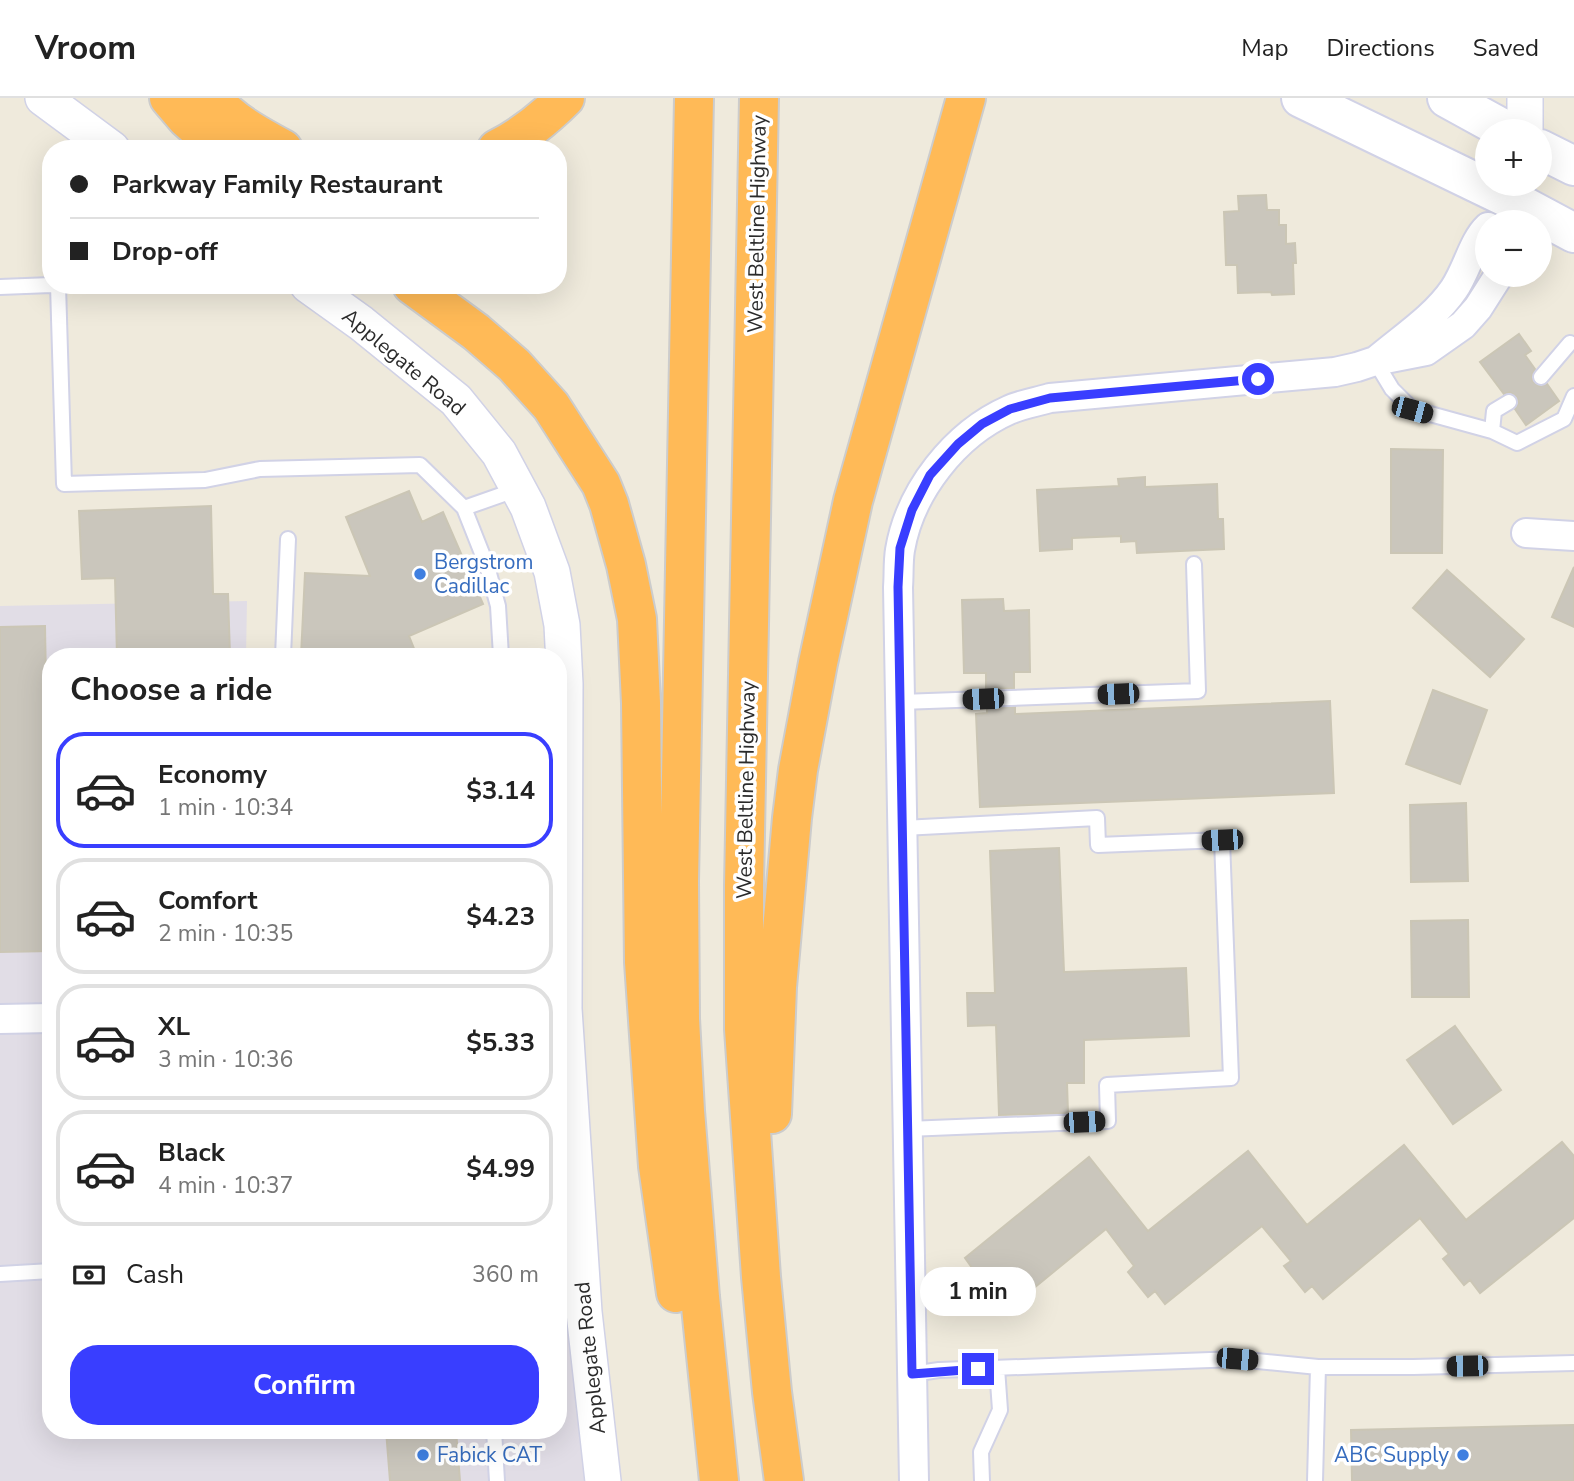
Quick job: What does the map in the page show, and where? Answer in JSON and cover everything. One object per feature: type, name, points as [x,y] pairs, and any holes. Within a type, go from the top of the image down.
[{"type":"highway","points":[[169,98],[211,140]]},
{"type":"highway","points":[[212,98],[219,107],[251,132],[266,140]]},
{"type":"highway","points":[[514,140],[547,117],[565,98]]},
{"type":"highway","points":[[694,98],[679,867],[680,1019],[699,1283],[719,1481]]},
{"type":"highway","name":"West Beltline Highway","points":[[759,98],[744,872],[744,1029],[761,1277],[784,1481]]},
{"type":"highway","points":[[772,1392],[770,1242],[773,1075],[778,974],[798,770],[819,654],[853,500],[966,98]]},
{"type":"highway","points":[[901,331],[986,98]]},
{"type":"highway","points":[[424,294],[486,340],[514,365],[551,406],[601,484],[626,565],[638,631],[644,962],[658,1166],[676,1296],[712,1481]]},
{"type":"main road","points":[[1301,98],[1503,210]]},
{"type":"main road","points":[[1447,98],[1485,119]]},
{"type":"main road","points":[[1552,155],[1574,166]]},
{"type":"main road","points":[[1552,226],[1574,233]]},
{"type":"street","points":[[43,98],[92,139]]},
{"type":"street","points":[[1525,98],[1525,119]]},
{"type":"street","points":[[1376,361],[1434,313],[1453,290],[1475,247]]},
{"type":"street","points":[[914,1481],[898,587],[900,548],[912,510],[930,475],[958,444],[982,424],[1010,409],[1050,398],[1311,375],[1426,351],[1463,325],[1491,287]]},
{"type":"street","name":"Applegate Road","points":[[321,294],[456,400],[499,453],[528,507],[552,572],[562,625],[563,648]]},
{"type":"street","points":[[1526,533],[1574,536]]},
{"type":"street","points":[[0,1019],[42,1018]]},
{"type":"street","name":"Applegate Road","points":[[567,1121],[572,1215],[603,1481]]},
{"type":"lane","points":[[0,286],[42,285]]},
{"type":"lane","points":[[58,294],[64,484],[205,480],[260,468],[420,465],[464,508],[487,566],[498,606],[501,648]]},
{"type":"lane","points":[[1572,340],[1574,359]]},
{"type":"lane","points":[[1541,377],[1572,340]]},
{"type":"lane","points":[[1376,361],[1392,390],[1412,410],[1492,431],[1517,443],[1564,418],[1574,396]]},
{"type":"lane","points":[[1492,431],[1494,411],[1509,402]]},
{"type":"lane","points":[[464,508],[518,489]]},
{"type":"lane","points":[[283,648],[288,539]]},
{"type":"lane","points":[[901,702],[1198,691],[1194,564]]},
{"type":"lane","points":[[903,828],[1097,818],[1098,845],[1222,840],[1231,1078],[1107,1085],[1108,1121],[907,1129]]},
{"type":"lane","points":[[0,1274],[42,1272]]},
{"type":"lane","points":[[912,1374],[939,1370],[1237,1359],[1318,1367],[1574,1363]]},
{"type":"lane","points":[[1315,1481],[1318,1367]]},
{"type":"lane","points":[[982,1481],[981,1452],[1000,1410],[997,1368]]},
{"type":"lane","points":[[495,1439],[497,1481]]},
{"type":"shaded area","points":[[247,601],[246,648],[42,648],[42,1439],[567,1439],[567,1208],[603,1481],[0,1481],[0,606]]},
{"type":"building","points":[[1266,195],[1267,210],[1279,210],[1279,225],[1286,225],[1286,244],[1295,243],[1294,294],[1238,293],[1237,265],[1226,265],[1224,212],[1239,211],[1238,196]]},
{"type":"building","points":[[1519,334],[1531,351],[1525,355],[1535,369],[1532,381],[1539,386],[1547,384],[1559,401],[1526,425],[1515,409],[1519,403],[1517,397],[1510,392],[1504,394],[1480,362]]},
{"type":"building","points":[[1391,449],[1443,450],[1442,553],[1391,553]]},
{"type":"building","points":[[1145,477],[1145,487],[1217,484],[1218,519],[1223,519],[1224,549],[1137,553],[1136,541],[1121,542],[1121,536],[1072,538],[1072,549],[1040,551],[1037,490],[1119,486],[1118,479]]},
{"type":"building","name":"Bergstrom Cadillac","points":[[409,491],[422,522],[443,512],[483,604],[409,636],[414,648],[301,648],[305,573],[370,576],[346,517]]},
{"type":"building","points":[[211,506],[213,594],[228,594],[230,648],[117,648],[115,578],[82,579],[79,511]]},
{"type":"building","points":[[1574,567],[1574,627],[1552,617]]},
{"type":"building","points":[[1447,570],[1524,639],[1490,677],[1413,608]]},
{"type":"building","points":[[1003,599],[1004,611],[1029,610],[1030,672],[1014,672],[1014,688],[986,689],[986,673],[964,673],[962,600]]},
{"type":"building","points":[[45,626],[45,648],[42,648],[42,951],[0,952],[0,627]]},
{"type":"building","points":[[1433,690],[1487,710],[1460,784],[1406,764]]},
{"type":"building","points":[[1330,701],[1334,793],[980,807],[976,714],[987,713],[987,708],[1015,707],[1015,714]]},
{"type":"building","points":[[1466,803],[1468,881],[1411,882],[1410,805]]},
{"type":"building","points":[[1059,848],[1064,972],[1186,968],[1189,1036],[1084,1040],[1084,1083],[1067,1083],[1068,1113],[999,1115],[996,1025],[968,1026],[967,993],[995,993],[990,851]]},
{"type":"building","points":[[1468,920],[1469,997],[1412,997],[1411,921]]},
{"type":"building","points":[[1455,1026],[1501,1090],[1453,1124],[1407,1060]]},
{"type":"building","points":[[1562,1142],[1574,1156],[1574,1218],[1480,1293],[1470,1280],[1464,1285],[1443,1259],[1449,1254],[1420,1218],[1323,1299],[1312,1286],[1305,1292],[1284,1266],[1291,1261],[1262,1226],[1165,1304],[1155,1291],[1148,1297],[1128,1272],[1134,1266],[1106,1229],[1007,1310],[997,1298],[990,1303],[969,1277],[975,1272],[965,1258],[1089,1157],[1148,1231],[1248,1151],[1307,1225],[1404,1145],[1466,1220]]},
{"type":"building","name":"ABC Supply","points":[[1574,1425],[1574,1481],[1352,1481],[1351,1430]]},
{"type":"building","name":"Fabick CAT","points":[[387,1439],[457,1439],[460,1481],[390,1481]]},
{"type":"place","name":"Bergstrom Cadillac","points":[[420,574]]},
{"type":"place","name":"Fabick CAT","points":[[423,1455]]},
{"type":"place","name":"ABC Supply","points":[[1463,1455]]},
{"type":"route","points":[[978,1369],[912,1374],[898,587],[900,548],[912,510],[930,475],[958,444],[982,424],[1010,409],[1050,398],[1258,379]]}]
